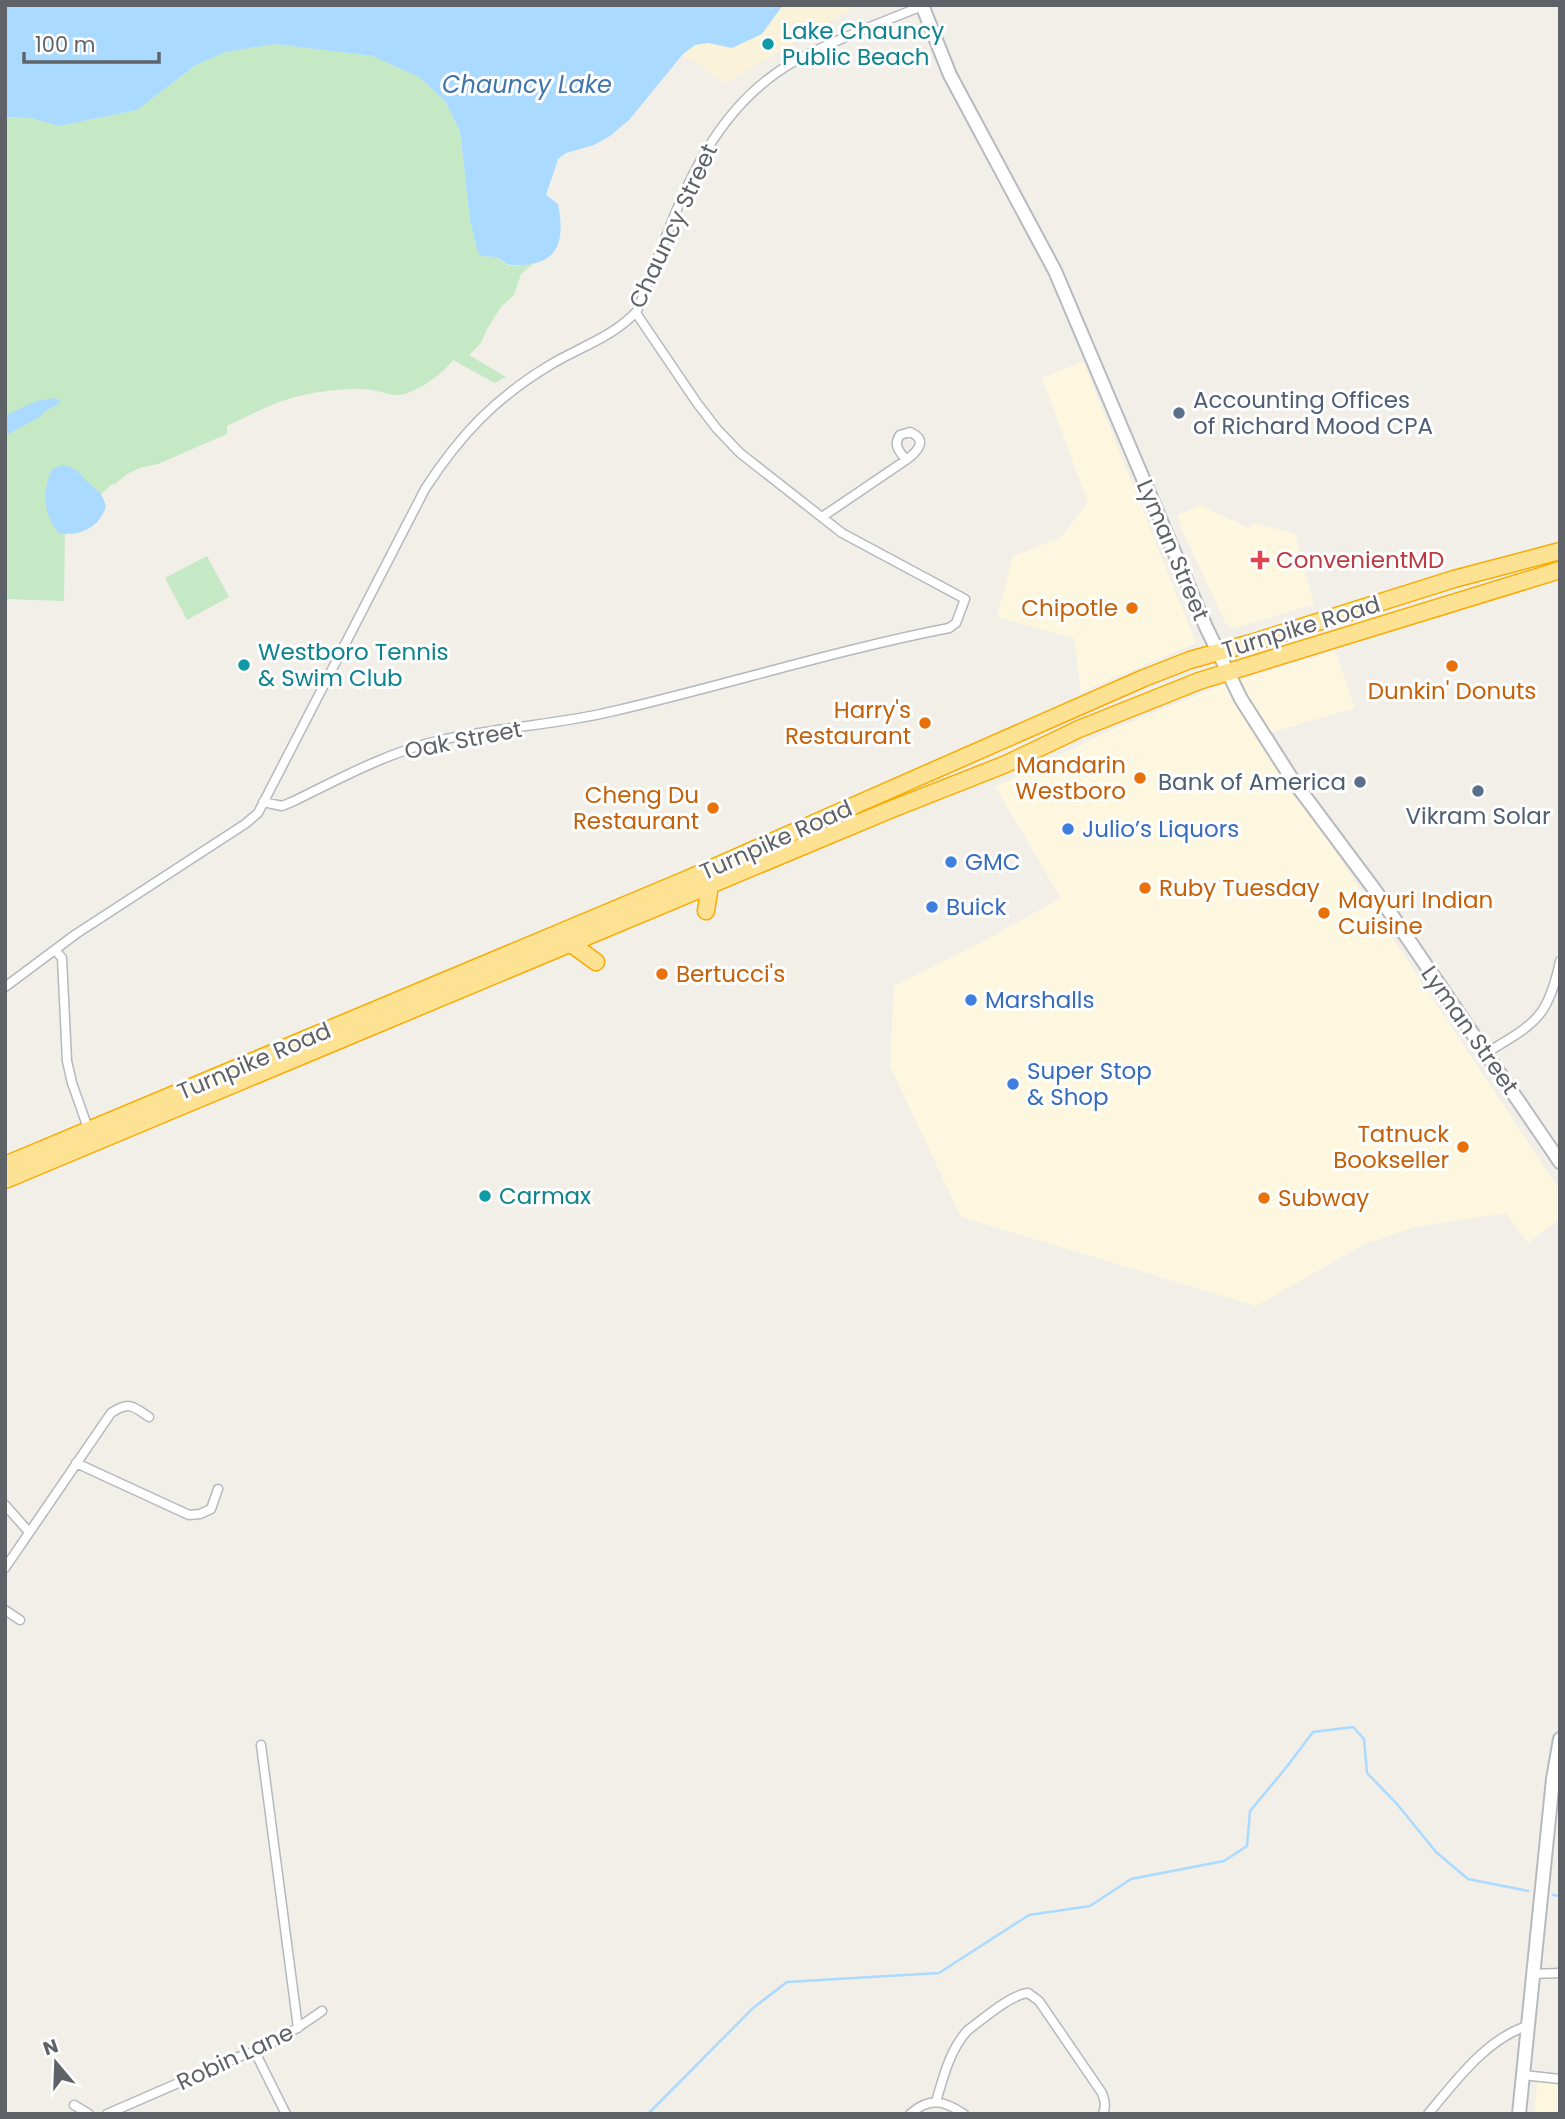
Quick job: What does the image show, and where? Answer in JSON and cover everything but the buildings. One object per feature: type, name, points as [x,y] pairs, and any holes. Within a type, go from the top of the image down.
[{"type":"highway","name":"Turnpike Road","points":[[5,1165],[685,880],[1079,705],[1190,660],[1454,579],[1560,551]]},
{"type":"highway","name":"Turnpike Road","points":[[5,1180],[1006,764],[1141,703],[1227,673],[1560,570]]},
{"type":"highway","points":[[706,911],[710,885]]},
{"type":"highway","points":[[570,943],[596,962]]},
{"type":"street","name":"Chauncy Street","points":[[263,802],[425,489],[447,455],[488,411],[519,385],[553,363],[607,336],[636,313],[699,162],[732,112],[794,61],[922,5]]},
{"type":"street","name":"Lyman Street","points":[[922,5],[950,75],[1057,276],[1227,673],[1271,749],[1362,873],[1560,1162]]},
{"type":"street","points":[[636,313],[717,429],[740,453],[822,517],[906,460]]},
{"type":"street","name":"Oak Street","points":[[263,802],[282,806],[294,802],[384,758],[442,740],[601,714],[950,628],[956,624],[965,599],[857,542],[822,517]]},
{"type":"street","points":[[5,987],[136,894],[245,824],[258,813],[263,802]]},
{"type":"street","points":[[55,950],[62,958],[67,1061],[89,1131]]},
{"type":"street","points":[[1486,1053],[1537,1019],[1546,1005],[1560,961]]},
{"type":"street","points":[[5,1568],[111,1413],[127,1405],[134,1406],[149,1417]]},
{"type":"street","points":[[76,1462],[189,1515],[200,1514],[211,1508],[218,1489]]},
{"type":"street","points":[[5,1505],[29,1532]]},
{"type":"street","points":[[5,1610],[20,1620]]},
{"type":"street","points":[[1519,2114],[1553,1779],[1560,1740]]},
{"type":"street","points":[[261,1745],[298,2028]]},
{"type":"street","points":[[1532,1974],[1560,1973]]},
{"type":"street","points":[[936,2102],[944,2074],[962,2036],[1007,2002],[1028,1993],[1039,2001],[1102,2093],[1105,2101],[1102,2114]]},
{"type":"street","name":"Robin Lane","points":[[107,2114],[255,2052],[322,2011]]},
{"type":"street","points":[[1428,2114],[1479,2056],[1512,2030],[1527,2026]]},
{"type":"street","points":[[255,2052],[286,2114]]},
{"type":"street","points":[[1523,2075],[1560,2079]]},
{"type":"street","points":[[910,2114],[924,2105],[936,2102],[946,2102],[964,2114]]},
{"type":"street","points":[[74,2105],[89,2114]]},
{"type":"shaded area","points":[[1083,361],[1196,643],[1081,692],[1074,638],[997,617],[1013,556],[1060,538],[1088,502],[1042,378]]},
{"type":"shaded area","points":[[1200,505],[1248,528],[1255,523],[1295,534],[1314,604],[1240,627],[1226,624],[1180,525],[1178,515]]},
{"type":"shaded area","points":[[1335,651],[1355,708],[1259,736],[1560,1191],[1560,1219],[1528,1243],[1506,1213],[1415,1227],[1363,1245],[1256,1306],[961,1217],[890,1066],[894,986],[1061,898],[995,787],[1107,732],[1218,687]]},
{"type":"shaded area","points":[[1537,2081],[1560,2083],[1560,2114],[1535,2114]]},
{"type":"green space","points":[[275,44],[372,56],[419,77],[445,101],[460,131],[470,220],[477,250],[481,256],[496,257],[509,266],[533,264],[521,274],[514,295],[501,307],[481,343],[469,355],[506,377],[495,383],[453,360],[426,384],[401,395],[366,389],[341,390],[303,395],[264,408],[227,426],[227,434],[158,464],[127,474],[112,484],[65,527],[64,601],[5,599],[5,117],[31,118],[59,126],[137,110],[196,65],[226,52]]},
{"type":"green space","points":[[207,556],[229,597],[187,620],[165,578]]},
{"type":"sand","name":"Lake Chauncy Public Beach","points":[[783,5],[858,5],[725,83],[683,54],[695,45],[708,43],[732,48],[762,34]]},
{"type":"water","name":"Chauncy Lake","points":[[5,5],[783,5],[762,34],[732,48],[708,43],[695,45],[683,54],[629,120],[610,136],[594,145],[566,153],[558,159],[546,195],[558,204],[561,231],[559,241],[555,250],[539,262],[512,265],[496,257],[481,256],[477,250],[470,220],[460,131],[445,101],[419,77],[372,56],[275,44],[226,52],[196,65],[137,110],[59,126],[31,118],[5,117]]},
{"type":"water","points":[[56,398],[61,403],[5,436],[5,416],[36,401]]},
{"type":"water","points":[[63,465],[78,472],[100,493],[106,506],[99,520],[82,532],[59,533],[47,510],[49,477],[52,469]]},
{"type":"waterway","points":[[648,2114],[753,2008],[787,1982],[939,1973],[1029,1915],[1090,1906],[1131,1879],[1224,1861],[1247,1846],[1250,1811],[1313,1732],[1353,1727],[1364,1739],[1367,1773],[1397,1804],[1436,1852],[1468,1879],[1528,1891]]},
{"type":"waterway","points":[[1553,1895],[1560,1896]]},
{"type":"place","name":"Lake Chauncy Public Beach","points":[[768,44]]},
{"type":"place","name":"Accounting Offices of Richard Mood CPA","points":[[1179,413]]},
{"type":"place","name":"ConvenientMD","points":[[1260,560]]},
{"type":"place","name":"Chipotle","points":[[1132,608]]},
{"type":"place","name":"Westboro Tennis & Swim Club","points":[[244,665]]},
{"type":"place","name":"Dunkin' Donuts","points":[[1452,666]]},
{"type":"place","name":"Harry's Restaurant","points":[[925,723]]},
{"type":"place","name":"Mandarin Westboro","points":[[1140,778]]},
{"type":"place","name":"Bank of America","points":[[1360,782]]},
{"type":"place","name":"Vikram Solar","points":[[1478,791]]},
{"type":"place","name":"Cheng Du Restaurant","points":[[713,808]]},
{"type":"place","name":"Julio’s Liquors","points":[[1068,829]]},
{"type":"place","name":"GMC","points":[[951,862]]},
{"type":"place","name":"Ruby Tuesday","points":[[1145,888]]},
{"type":"place","name":"Buick","points":[[932,907]]},
{"type":"place","name":"Mayuri Indian Cuisine","points":[[1324,913]]},
{"type":"place","name":"Bertucci's","points":[[662,974]]},
{"type":"place","name":"Marshalls","points":[[971,1000]]},
{"type":"place","name":"Super Stop & Shop","points":[[1013,1084]]},
{"type":"place","name":"Tatnuck Bookseller","points":[[1463,1147]]},
{"type":"place","name":"Carmax","points":[[485,1196]]},
{"type":"place","name":"Subway","points":[[1264,1198]]}]
